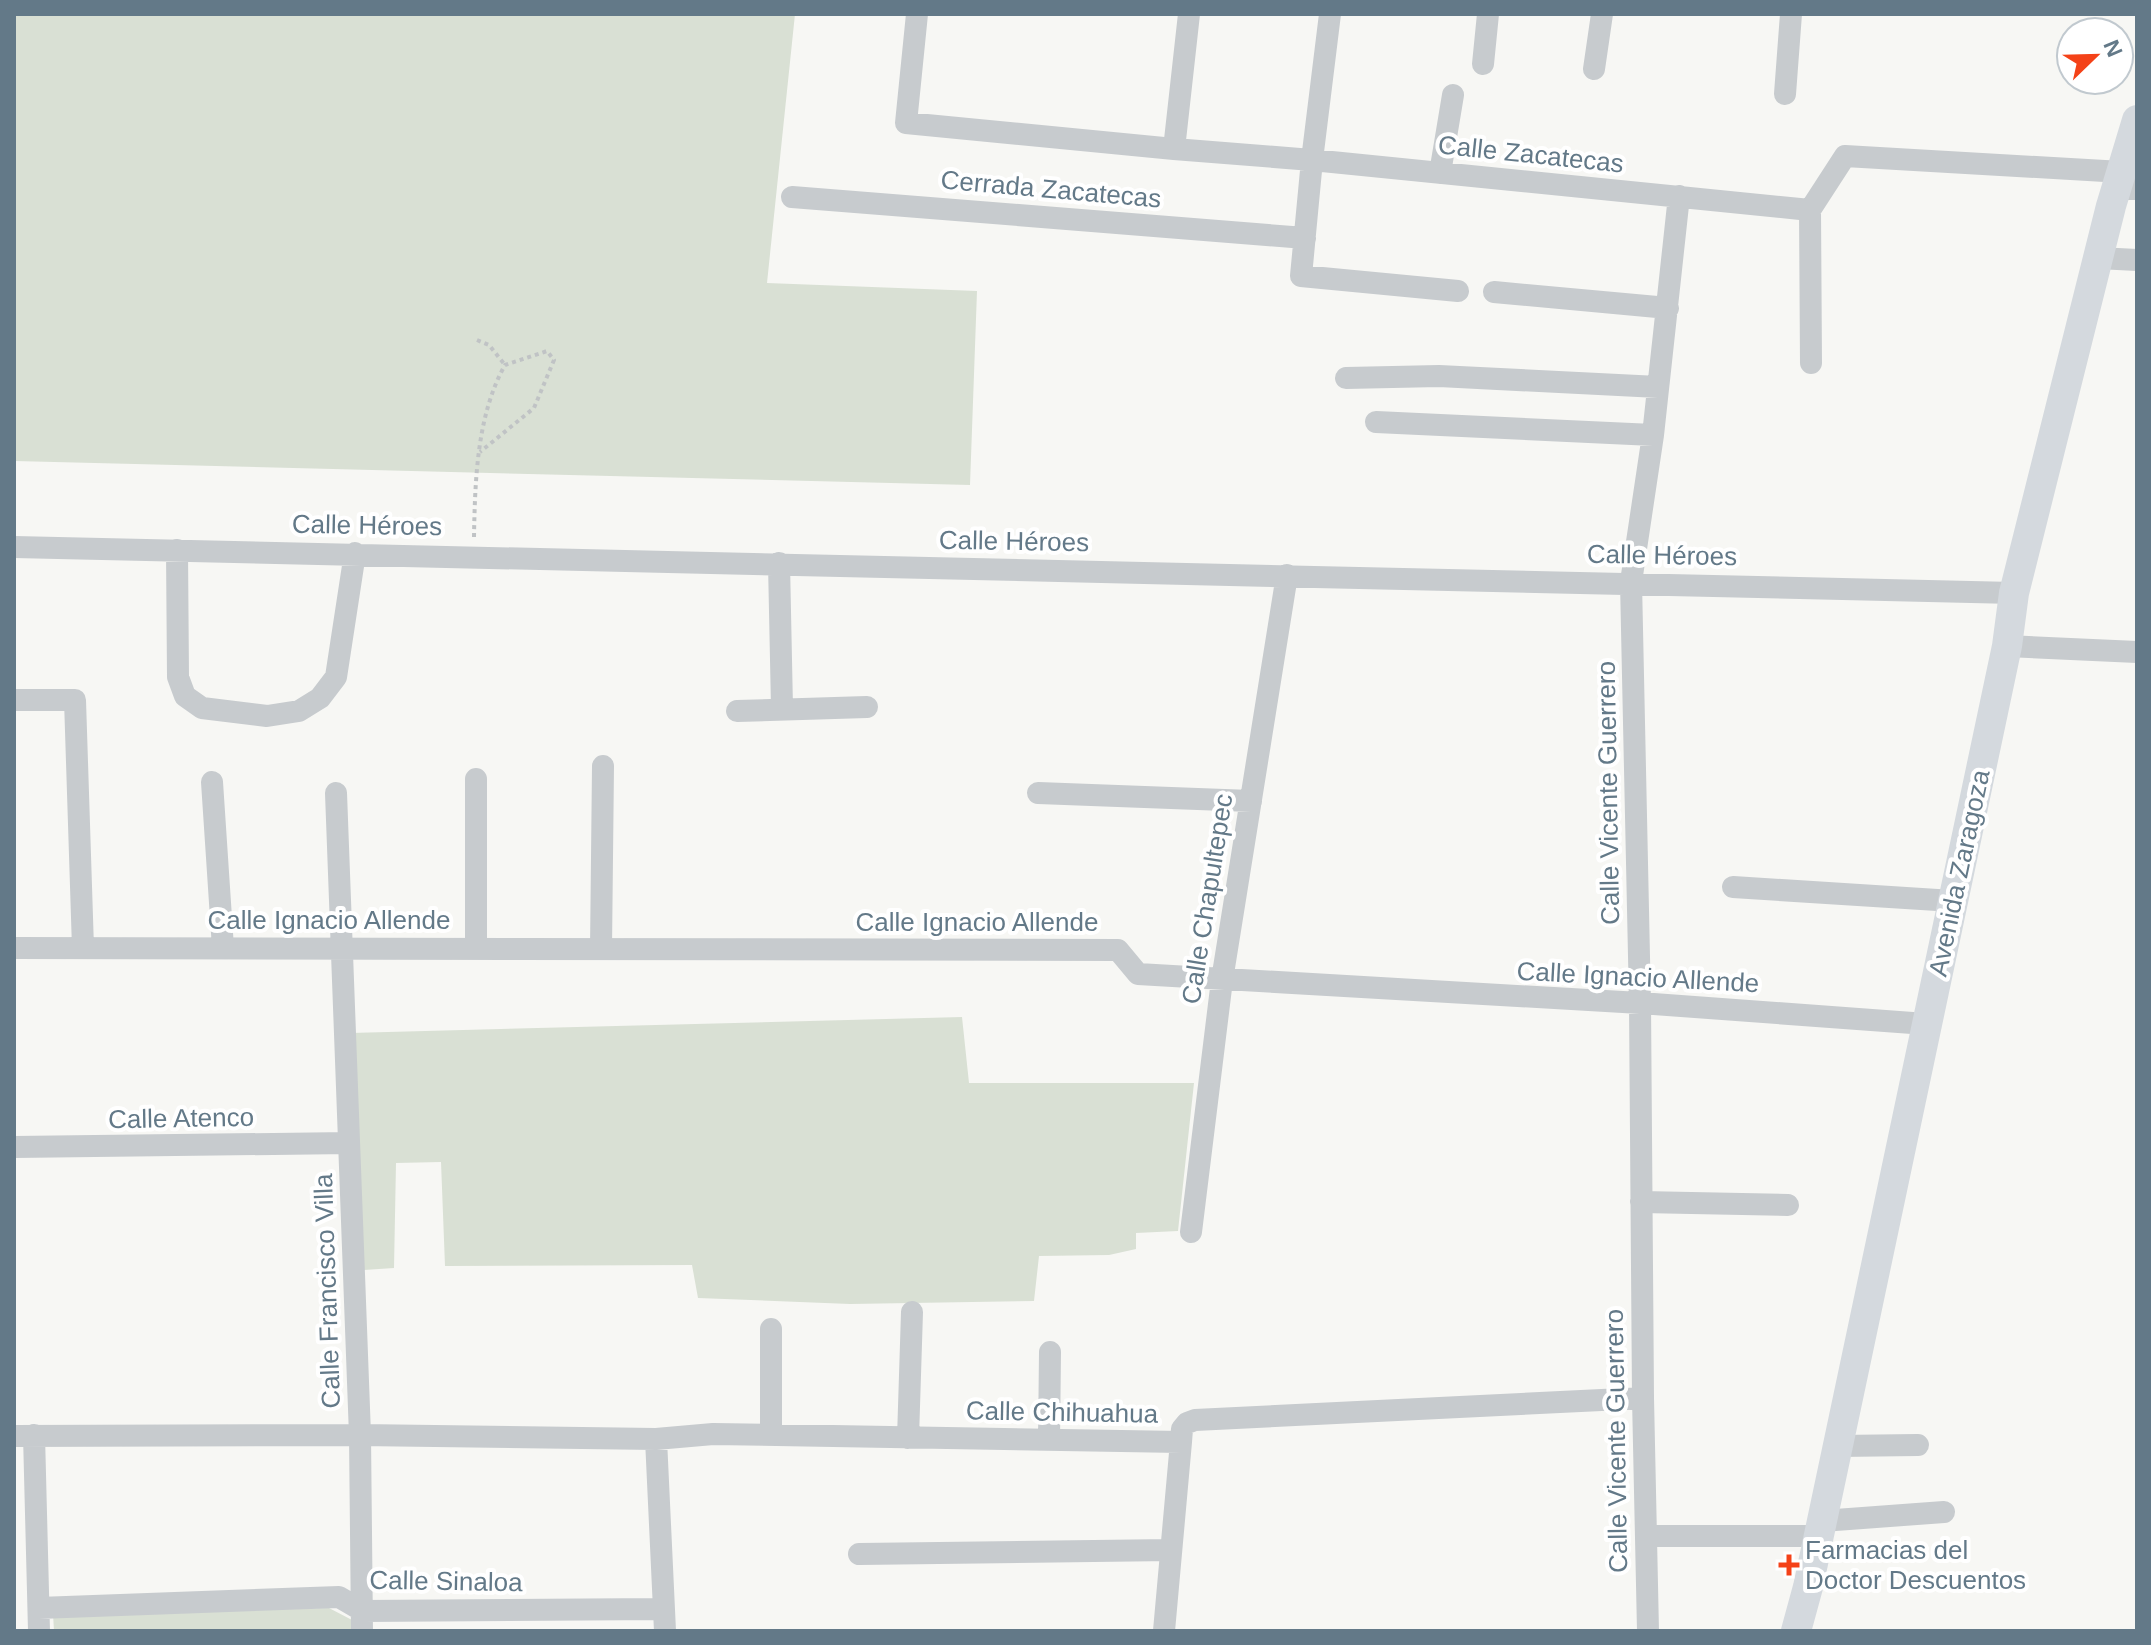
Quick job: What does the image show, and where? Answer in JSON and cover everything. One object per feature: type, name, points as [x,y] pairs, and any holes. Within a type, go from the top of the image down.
[{"type":"main road","name":"Avenida Zaragoza","points":[[1796,1631],[1821,1528],[2007,646],[2014,593],[2098,258],[2125,184],[2137,120]]},
{"type":"street","name":"Calle Zacatecas","points":[[917,14],[906,123],[1810,210]]},
{"type":"street","points":[[1174,149],[1189,14]]},
{"type":"street","points":[[1330,14],[1301,276],[1458,291]]},
{"type":"street","points":[[1483,64],[1488,14]]},
{"type":"street","points":[[1594,69],[1602,14]]},
{"type":"street","points":[[1785,94],[1791,14]]},
{"type":"street","points":[[1440,173],[1453,95]]},
{"type":"street","points":[[1811,363],[1810,210],[1845,156],[2125,184]]},
{"type":"street","name":"Calle Vicente Guerrero","points":[[1648,1631],[1631,582],[1653,435],[1679,196]]},
{"type":"street","name":"Cerrada Zacatecas","points":[[792,197],[1305,238]]},
{"type":"street","points":[[2098,258],[2137,260]]},
{"type":"street","points":[[1494,292],[1668,308]]},
{"type":"street","points":[[1346,378],[1439,376],[1658,387]]},
{"type":"street","points":[[1376,422],[1653,435]]},
{"type":"street","name":"Calle Héroes","points":[[14,547],[2014,593]]},
{"type":"street","points":[[177,550],[178,677],[185,696],[202,708],[267,716],[299,711],[320,698],[336,677],[355,553]]},
{"type":"street","points":[[779,563],[782,708]]},
{"type":"street","name":"Calle Chapultepec","points":[[1191,1232],[1222,980],[1287,575]]},
{"type":"street","points":[[2007,646],[2137,652]]},
{"type":"street","points":[[14,700],[75,700],[83,948]]},
{"type":"street","points":[[737,711],[867,707]]},
{"type":"street","points":[[601,949],[603,766]]},
{"type":"street","points":[[476,779],[476,949]]},
{"type":"street","points":[[212,782],[223,948]]},
{"type":"street","name":"Calle Francisco Villa","points":[[336,793],[360,1435],[362,1621]]},
{"type":"street","points":[[1038,793],[1251,801]]},
{"type":"street","points":[[1733,887],[1953,901]]},
{"type":"street","name":"Calle Ignacio Allende","points":[[14,948],[1118,950],[1138,974],[1640,1003],[1926,1024]]},
{"type":"street","name":"Calle Atenco","points":[[14,1147],[349,1143]]},
{"type":"street","points":[[1641,1202],[1788,1205]]},
{"type":"street","points":[[908,1438],[912,1312]]},
{"type":"street","points":[[771,1329],[771,1435]]},
{"type":"street","points":[[1049,1440],[1050,1352]]},
{"type":"street","name":"Calle Chihuahua","points":[[24,1435],[656,1439],[713,1434],[1181,1442],[1182,1429],[1195,1420],[1643,1398]]},
{"type":"street","points":[[24,1435],[39,1631]]},
{"type":"street","points":[[656,1439],[664,1620]]},
{"type":"street","points":[[1164,1631],[1181,1442]]},
{"type":"street","points":[[1838,1446],[1918,1445]]},
{"type":"street","points":[[1646,1536],[1821,1528],[1944,1512]]},
{"type":"street","points":[[859,1554],[1171,1550]]},
{"type":"street","name":"Calle Sinaloa","points":[[39,1608],[339,1597],[362,1621],[664,1620]]},
{"type":"path","points":[[477,340],[489,345],[505,365]]},
{"type":"path","points":[[474,556],[480,452],[492,388],[505,365],[547,351],[554,360],[534,408],[480,452]]},
{"type":"shaded area","points":[[14,14],[795,14],[767,283],[977,291],[970,485],[14,461]]},
{"type":"shaded area","points":[[962,1017],[969,1083],[1194,1083],[1178,1231],[1136,1233],[1136,1249],[1109,1255],[1039,1256],[1034,1301],[850,1304],[698,1298],[692,1265],[445,1266],[441,1162],[396,1163],[394,1268],[364,1270],[350,1033]]},
{"type":"shaded area","points":[[329,1608],[352,1620],[352,1631],[54,1631],[53,1614]]},
{"type":"place","name":"Farmacias del Doctor Descuentos","points":[[1789,1565]]}]
